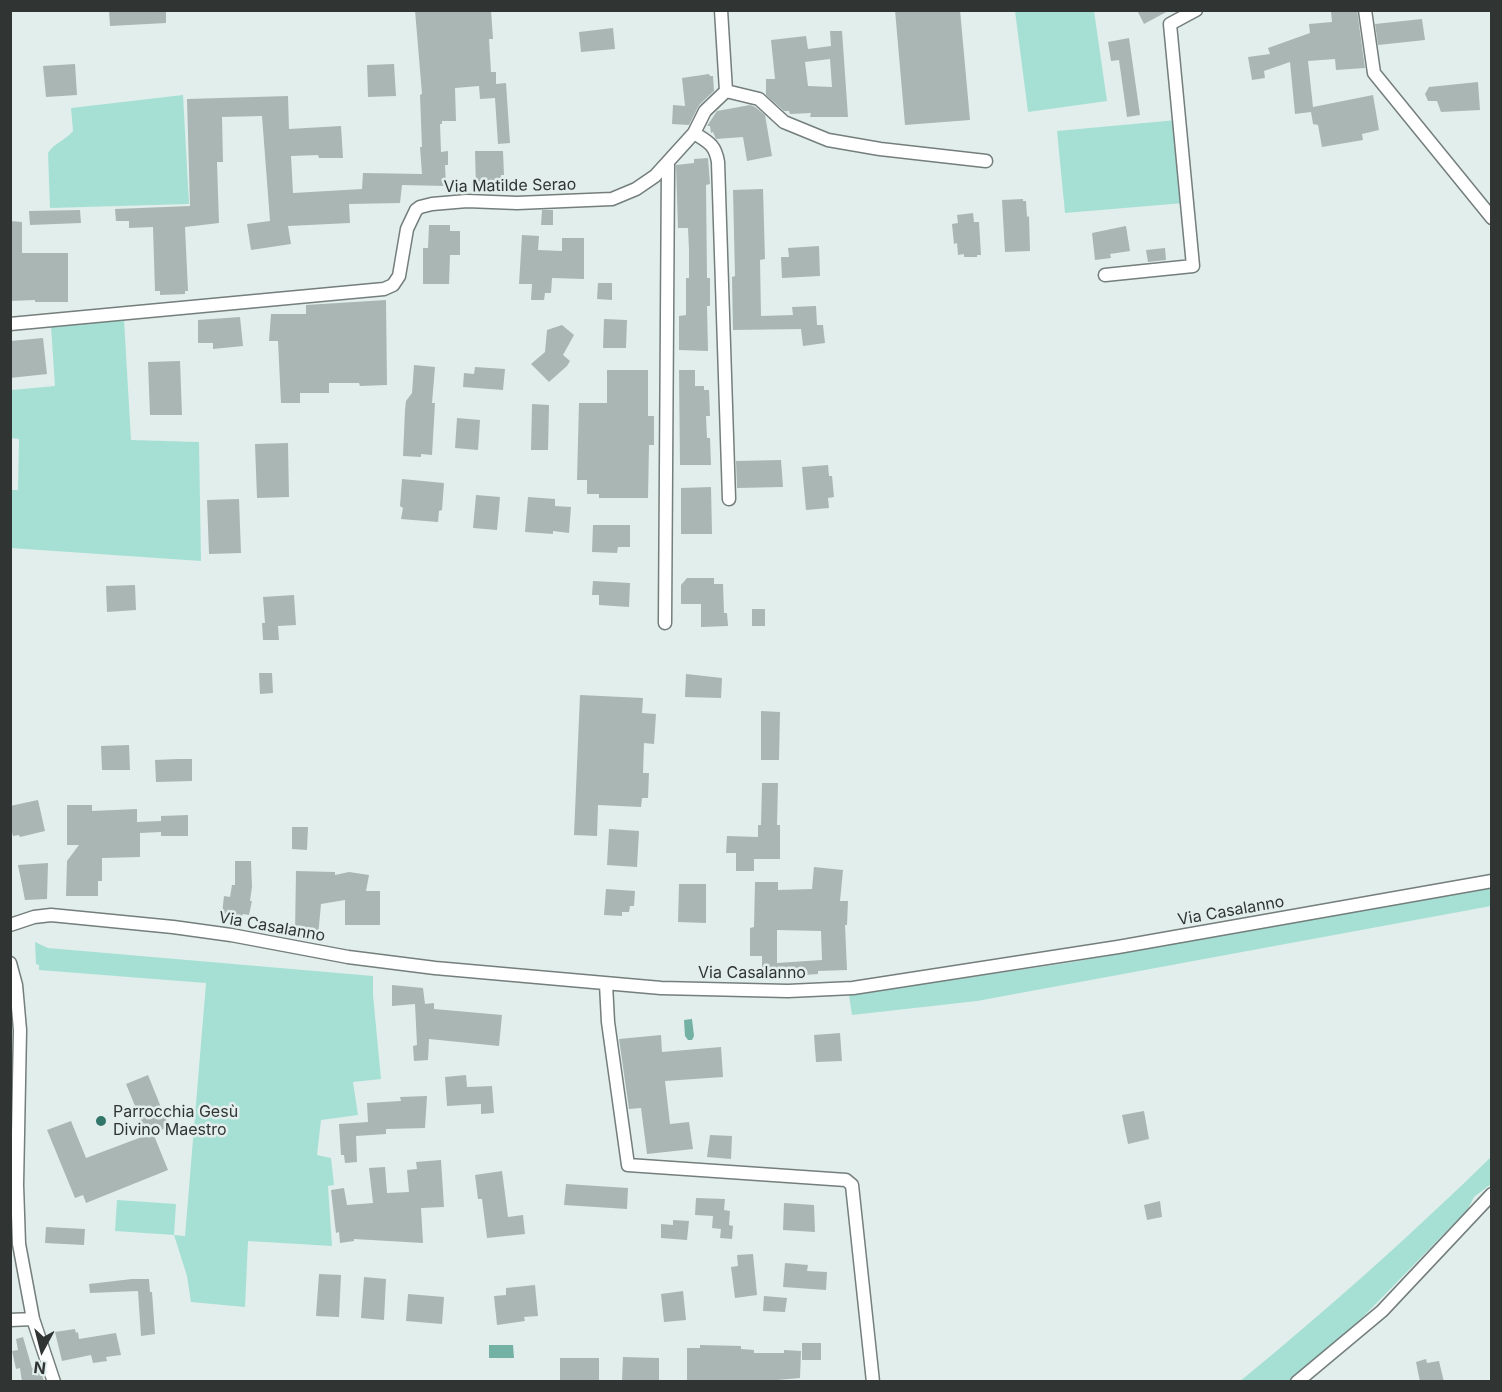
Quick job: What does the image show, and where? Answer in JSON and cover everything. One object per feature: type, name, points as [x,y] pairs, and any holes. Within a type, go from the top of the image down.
[{"type":"street","points":[[721,10],[726,91],[759,99],[784,122],[828,140],[880,149],[986,161]]},
{"type":"street","points":[[1105,274],[1194,266],[1170,24],[1196,10]]},
{"type":"street","points":[[1365,10],[1374,74],[1491,218]]},
{"type":"street","name":"Via Matilde Serao","points":[[10,324],[384,289],[393,285],[399,276],[407,229],[416,210],[420,207],[467,201],[517,203],[612,199],[636,189],[668,165],[694,133],[705,111],[726,91]]},
{"type":"street","points":[[694,133],[710,143],[716,150],[718,162],[729,500]]},
{"type":"street","points":[[665,623],[668,165]]},
{"type":"street","name":"Via Casalanno","points":[[10,926],[34,917],[51,915],[231,935],[373,961],[435,968],[661,988],[788,991],[854,988],[1130,945],[1491,881]]},
{"type":"street","points":[[10,963],[16,985],[20,1030],[17,1185],[19,1244],[33,1319],[54,1382]]},
{"type":"street","points":[[606,984],[608,1022],[628,1165],[846,1180],[852,1185],[873,1382]]},
{"type":"street","points":[[1297,1382],[1382,1311],[1491,1194]]},
{"type":"street","points":[[10,1320],[33,1319]]},
{"type":"shaded area","points":[[1015,11],[1094,11],[1107,101],[1028,112]]},
{"type":"shaded area","points":[[183,95],[189,204],[50,208],[48,153],[73,131],[71,108]]},
{"type":"shaded area","points":[[1177,120],[1184,203],[1065,213],[1057,131]]},
{"type":"shaded area","points":[[124,319],[131,440],[199,442],[201,561],[11,548],[11,490],[18,490],[19,439],[11,438],[11,390],[55,386],[51,326]]},
{"type":"shaded area","points":[[1491,887],[1491,906],[977,1001],[852,1015],[849,995],[1073,962]]},
{"type":"shaded area","points":[[35,942],[48,948],[373,976],[381,1079],[353,1082],[358,1115],[321,1120],[317,1155],[331,1158],[334,1185],[328,1186],[332,1246],[248,1241],[245,1307],[191,1302],[187,1276],[174,1235],[185,1236],[206,983],[39,970],[39,965],[36,964]]},
{"type":"shaded area","points":[[692,1019],[694,1036],[692,1040],[688,1040],[685,1036],[684,1020]]},
{"type":"shaded area","points":[[1491,1157],[1491,1184],[1474,1197],[1468,1209],[1361,1319],[1289,1381],[1239,1382],[1368,1272]]},
{"type":"shaded area","points":[[117,1200],[176,1204],[174,1235],[115,1231]]},
{"type":"shaded area","points":[[489,1345],[513,1345],[514,1358],[489,1358]]},
{"type":"building","points":[[109,10],[166,10],[166,23],[110,26]]},
{"type":"building","points":[[415,10],[491,10],[493,39],[489,39],[491,72],[496,72],[496,84],[506,83],[510,143],[498,144],[495,98],[480,99],[479,86],[455,88],[456,121],[442,121],[440,124],[441,152],[448,151],[448,165],[445,165],[446,186],[402,185],[400,203],[349,204],[350,223],[288,226],[291,244],[251,250],[247,224],[270,221],[262,116],[222,117],[223,162],[217,162],[219,223],[185,227],[188,291],[185,291],[185,294],[160,295],[160,291],[155,291],[153,227],[129,228],[129,221],[116,221],[115,209],[190,206],[187,99],[288,96],[289,129],[341,126],[343,158],[319,158],[318,155],[291,156],[293,193],[362,189],[363,173],[422,174],[420,95],[422,94]]},
{"type":"building","points":[[895,10],[960,10],[970,120],[905,125]]},
{"type":"building","points":[[1137,10],[1170,10],[1144,24]]},
{"type":"building","points":[[1357,10],[1365,68],[1336,70],[1335,59],[1308,61],[1313,107],[1373,95],[1379,130],[1362,134],[1363,140],[1322,147],[1318,125],[1313,124],[1311,112],[1295,114],[1290,62],[1264,71],[1265,78],[1252,80],[1248,57],[1270,54],[1268,48],[1310,33],[1309,24],[1332,22],[1331,12]]},
{"type":"building","points":[[1422,19],[1425,40],[1378,45],[1375,24]]},
{"type":"building","points":[[613,28],[615,49],[581,52],[579,32]]},
{"type":"building","points":[[830,31],[842,31],[848,117],[810,117],[811,113],[790,114],[766,95],[766,79],[775,79],[771,40],[806,36],[808,49],[831,46]],"holes":[[[830,59],[832,87],[808,86],[805,62]]]},
{"type":"building","points":[[1129,38],[1140,115],[1127,117],[1119,60],[1111,61],[1108,42]]},
{"type":"building","points":[[75,64],[77,95],[46,97],[43,66]]},
{"type":"building","points":[[394,64],[396,96],[368,97],[367,65]]},
{"type":"building","points":[[709,74],[713,76],[714,91],[699,105],[689,125],[672,124],[673,105],[685,106],[682,78]]},
{"type":"building","points":[[1478,82],[1480,110],[1441,112],[1437,101],[1428,101],[1425,94],[1429,87]]},
{"type":"building","points":[[750,105],[765,115],[772,156],[747,161],[743,137],[716,139],[713,132],[711,133],[710,126],[707,126],[717,111]]},
{"type":"building","points":[[475,151],[503,151],[504,175],[501,175],[501,186],[476,187]]},
{"type":"building","points":[[708,158],[710,184],[706,185],[707,278],[710,278],[710,306],[707,306],[708,351],[679,350],[679,316],[686,315],[689,250],[688,228],[678,228],[676,165],[694,163],[694,159]]},
{"type":"building","points":[[763,189],[765,259],[760,260],[761,316],[793,315],[792,307],[816,306],[817,325],[823,325],[825,343],[803,346],[801,329],[733,330],[732,277],[735,276],[733,190]]},
{"type":"building","points":[[1023,199],[1026,201],[1027,217],[1029,216],[1030,251],[1005,252],[1002,200]]},
{"type":"building","points":[[80,210],[81,223],[30,225],[29,211]]},
{"type":"building","points":[[542,210],[553,210],[553,225],[541,225]]},
{"type":"building","points":[[973,213],[974,222],[979,222],[981,255],[964,257],[964,254],[958,255],[957,243],[954,244],[952,224],[958,223],[957,215]]},
{"type":"building","points":[[10,221],[22,222],[22,253],[68,253],[68,302],[10,301]]},
{"type":"building","points":[[429,225],[450,225],[450,231],[460,231],[460,255],[450,255],[449,284],[423,284],[423,248],[428,248]]},
{"type":"building","points":[[1126,226],[1130,251],[1110,254],[1111,258],[1095,260],[1092,233]]},
{"type":"building","points":[[522,235],[539,236],[538,250],[562,251],[562,238],[584,238],[584,279],[552,278],[551,293],[545,293],[544,300],[531,300],[532,284],[519,284]]},
{"type":"building","points":[[819,246],[820,276],[782,278],[781,257],[789,257],[788,248]]},
{"type":"building","points":[[1165,248],[1166,260],[1148,262],[1146,250]]},
{"type":"building","points":[[598,283],[612,283],[612,300],[597,299]]},
{"type":"building","points":[[386,300],[387,385],[360,386],[359,383],[329,383],[329,393],[300,393],[300,403],[281,403],[278,341],[269,341],[271,314],[306,314],[306,305]]},
{"type":"building","points":[[240,317],[243,346],[213,349],[213,343],[198,343],[198,320]]},
{"type":"building","points":[[604,319],[627,320],[626,348],[603,348]]},
{"type":"building","points":[[562,325],[574,335],[563,355],[570,361],[549,382],[531,364],[545,352],[547,330]]},
{"type":"building","points":[[43,338],[47,374],[10,378],[10,341]]},
{"type":"building","points":[[180,361],[182,415],[150,415],[148,362]]},
{"type":"building","points":[[414,365],[435,367],[432,455],[421,454],[421,457],[403,456],[406,401],[412,393]]},
{"type":"building","points":[[475,367],[505,369],[503,390],[463,387],[464,373],[474,374]]},
{"type":"building","points":[[607,370],[648,370],[648,416],[654,416],[654,445],[649,445],[648,498],[599,498],[599,494],[587,494],[587,480],[577,480],[579,403],[607,403]]},
{"type":"building","points":[[679,370],[695,370],[695,386],[704,386],[704,390],[709,390],[710,416],[706,416],[711,465],[680,465]]},
{"type":"building","points":[[532,404],[549,405],[548,450],[531,450]]},
{"type":"building","points":[[457,418],[480,420],[478,450],[455,448]]},
{"type":"building","points":[[288,443],[289,497],[257,498],[255,444]]},
{"type":"building","points":[[781,460],[783,487],[737,488],[736,461]]},
{"type":"building","points":[[828,465],[829,476],[832,476],[834,497],[828,498],[829,508],[806,510],[802,467]]},
{"type":"building","points":[[402,479],[444,483],[442,510],[439,511],[438,522],[401,519]]},
{"type":"building","points":[[711,487],[712,534],[681,534],[681,488]]},
{"type":"building","points":[[476,495],[500,497],[497,530],[473,528]]},
{"type":"building","points":[[528,497],[555,499],[555,506],[571,507],[569,533],[525,532]]},
{"type":"building","points":[[239,499],[241,553],[209,554],[207,500]]},
{"type":"building","points":[[593,525],[630,525],[630,547],[618,547],[617,553],[592,552]]},
{"type":"building","points":[[687,578],[714,578],[714,584],[723,584],[724,613],[727,613],[728,626],[701,627],[701,604],[681,604],[681,585]]},
{"type":"building","points":[[593,581],[630,583],[629,607],[599,605],[599,595],[592,595]]},
{"type":"building","points":[[135,585],[136,610],[107,612],[106,586]]},
{"type":"building","points":[[294,595],[296,625],[278,626],[279,640],[263,640],[262,623],[265,623],[263,597]]},
{"type":"building","points":[[752,609],[765,609],[765,626],[752,626]]},
{"type":"building","points":[[259,673],[272,673],[273,693],[260,694]]},
{"type":"building","points":[[686,674],[722,678],[721,698],[685,697]]},
{"type":"building","points":[[580,695],[643,698],[642,713],[656,714],[654,744],[644,743],[643,773],[649,773],[648,798],[642,798],[641,807],[598,805],[597,836],[574,835]]},
{"type":"building","points":[[761,711],[780,712],[779,760],[761,760]]},
{"type":"building","points":[[129,745],[130,770],[102,770],[101,746]]},
{"type":"building","points":[[192,759],[192,781],[156,782],[155,760]]},
{"type":"building","points":[[762,783],[778,783],[777,825],[780,825],[780,859],[754,859],[754,871],[736,871],[736,853],[726,853],[727,836],[758,837],[758,825],[761,825]]},
{"type":"building","points":[[38,800],[45,831],[20,837],[19,835],[13,836],[10,806]]},
{"type":"building","points":[[67,805],[92,805],[92,811],[137,809],[137,822],[161,821],[161,816],[188,815],[188,836],[161,836],[161,832],[140,833],[140,857],[102,858],[102,881],[98,881],[98,896],[66,896],[67,861],[79,845],[67,845]]},
{"type":"building","points":[[292,827],[308,827],[307,850],[292,849]]},
{"type":"building","points":[[609,829],[639,831],[637,867],[607,865]]},
{"type":"building","points":[[235,861],[251,861],[250,901],[252,901],[249,915],[222,914],[224,896],[230,897],[232,885],[235,885]]},
{"type":"building","points":[[48,863],[47,899],[25,900],[18,865]]},
{"type":"building","points":[[814,867],[843,870],[840,901],[848,901],[847,925],[845,925],[847,970],[818,971],[818,974],[790,976],[790,974],[762,974],[762,956],[750,956],[750,928],[754,927],[755,882],[778,882],[778,890],[812,889]],"holes":[[[777,930],[821,931],[822,960],[777,963]]]},
{"type":"building","points":[[296,871],[335,872],[335,875],[349,872],[369,875],[366,891],[380,891],[380,925],[345,925],[345,900],[321,904],[318,936],[295,933]]},
{"type":"building","points":[[679,884],[706,884],[706,923],[678,922]]},
{"type":"building","points":[[606,889],[635,891],[634,906],[630,906],[629,912],[622,912],[622,916],[604,915]]},
{"type":"building","points":[[392,985],[423,988],[425,1004],[434,1003],[434,1009],[502,1015],[499,1046],[429,1039],[428,1060],[414,1061],[413,1046],[417,1045],[415,1004],[392,1006]]},
{"type":"building","points":[[840,1033],[842,1061],[816,1062],[814,1035]]},
{"type":"building","points":[[661,1035],[662,1052],[721,1047],[723,1077],[665,1081],[670,1124],[689,1122],[693,1149],[647,1154],[641,1108],[629,1109],[619,1039]]},
{"type":"building","points":[[148,1075],[169,1127],[153,1133],[168,1170],[86,1203],[83,1195],[75,1198],[47,1130],[71,1121],[86,1158],[147,1135],[126,1084]]},
{"type":"building","points":[[466,1075],[467,1087],[492,1086],[494,1113],[481,1114],[481,1104],[447,1106],[445,1077]]},
{"type":"building","points":[[427,1096],[425,1128],[386,1129],[386,1134],[356,1136],[357,1162],[345,1163],[344,1155],[341,1155],[339,1124],[368,1122],[367,1103],[401,1101],[400,1097]]},
{"type":"building","points":[[1144,1111],[1149,1139],[1128,1144],[1122,1115]]},
{"type":"building","points":[[710,1135],[732,1136],[731,1159],[707,1157]]},
{"type":"building","points":[[441,1160],[444,1207],[421,1208],[423,1243],[354,1239],[354,1241],[340,1243],[339,1232],[336,1233],[331,1190],[344,1188],[347,1205],[373,1203],[369,1168],[385,1167],[387,1193],[409,1192],[407,1170],[417,1169],[416,1162]]},
{"type":"building","points":[[502,1171],[508,1217],[523,1215],[525,1234],[487,1238],[482,1199],[478,1199],[475,1175]]},
{"type":"building","points":[[566,1184],[628,1188],[627,1209],[564,1205]]},
{"type":"building","points":[[696,1198],[725,1199],[724,1210],[730,1211],[729,1225],[733,1226],[732,1239],[720,1238],[721,1229],[712,1228],[713,1216],[695,1215]]},
{"type":"building","points":[[1160,1201],[1162,1217],[1147,1220],[1144,1205]]},
{"type":"building","points":[[784,1203],[814,1205],[815,1232],[783,1230]]},
{"type":"building","points":[[673,1220],[689,1221],[687,1240],[661,1238],[661,1224],[673,1225]]},
{"type":"building","points":[[46,1227],[85,1229],[84,1245],[45,1243]]},
{"type":"building","points":[[753,1254],[757,1295],[735,1298],[731,1267],[738,1266],[737,1255]]},
{"type":"building","points":[[785,1263],[808,1265],[807,1271],[827,1272],[826,1290],[783,1287]]},
{"type":"building","points":[[319,1274],[341,1275],[339,1317],[316,1316]]},
{"type":"building","points":[[364,1277],[386,1279],[384,1320],[361,1318]]},
{"type":"building","points":[[149,1279],[155,1334],[141,1336],[138,1291],[90,1293],[89,1284]]},
{"type":"building","points":[[535,1285],[538,1316],[524,1317],[525,1321],[497,1325],[494,1296],[506,1295],[506,1288]]},
{"type":"building","points":[[683,1291],[686,1320],[664,1322],[661,1294]]},
{"type":"building","points":[[408,1294],[444,1297],[442,1324],[406,1321]]},
{"type":"building","points":[[764,1296],[787,1298],[785,1312],[763,1311]]},
{"type":"building","points":[[75,1329],[79,1339],[116,1333],[121,1355],[106,1357],[107,1361],[93,1363],[91,1355],[62,1361],[55,1332]]},
{"type":"building","points":[[23,1337],[32,1368],[40,1367],[44,1382],[22,1382],[20,1368],[16,1369],[12,1351],[18,1350],[16,1339]]},
{"type":"building","points":[[802,1343],[821,1343],[821,1360],[802,1360]]},
{"type":"building","points":[[700,1345],[741,1346],[741,1349],[754,1350],[754,1353],[801,1351],[800,1378],[754,1382],[687,1381],[687,1348],[700,1348]]},
{"type":"building","points":[[623,1357],[659,1358],[659,1381],[622,1381]]},
{"type":"building","points":[[560,1358],[599,1358],[599,1380],[560,1380]]},
{"type":"building","points":[[1426,1359],[1427,1363],[1439,1361],[1444,1382],[1420,1382],[1416,1362]]},
{"type":"place","name":"Parrocchia Gesù Divino Maestro","points":[[101,1121]]}]
